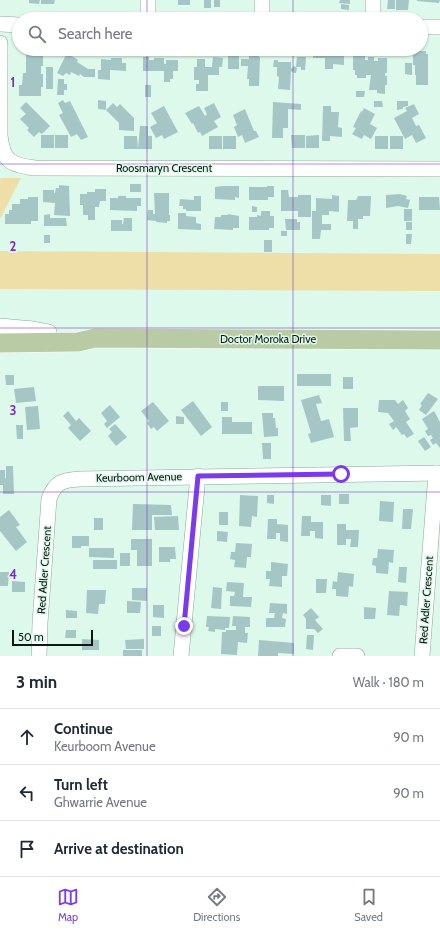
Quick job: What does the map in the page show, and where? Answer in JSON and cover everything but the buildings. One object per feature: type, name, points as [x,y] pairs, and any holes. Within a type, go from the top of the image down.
[{"type":"main road","name":"Doctor Moroka Drive","points":[[0,332],[75,332],[95,338]]},
{"type":"main road","name":"Doctor Moroka Drive","points":[[0,343],[78,342],[95,338],[440,340]]},
{"type":"street","points":[[148,0],[148,12]]},
{"type":"street","points":[[262,0],[262,12]]},
{"type":"street","points":[[373,0],[373,12]]},
{"type":"street","points":[[0,24],[12,24]]},
{"type":"street","points":[[428,27],[440,27]]},
{"type":"street","name":"Roosmaryn Crescent","points":[[0,43],[0,136],[2,148],[4,155],[9,160],[22,167],[440,169]]},
{"type":"street","points":[[0,326],[49,332]]},
{"type":"street","name":"Keurboom Avenue","points":[[55,486],[60,482],[80,479],[438,473]]},
{"type":"street","name":"Red Adler Crescent","points":[[422,656],[438,473]]},
{"type":"street","points":[[181,656],[198,476]]},
{"type":"street","name":"Red Adler Crescent","points":[[37,655],[49,499],[55,486]]},
{"type":"street","points":[[340,656],[357,656]]},
{"type":"shaded area","points":[[21,178],[0,219],[0,179]]},
{"type":"shaded area","points":[[0,251],[440,254],[440,291],[0,289]]},
{"type":"route","points":[[184,626],[198,476],[341,474]]}]
